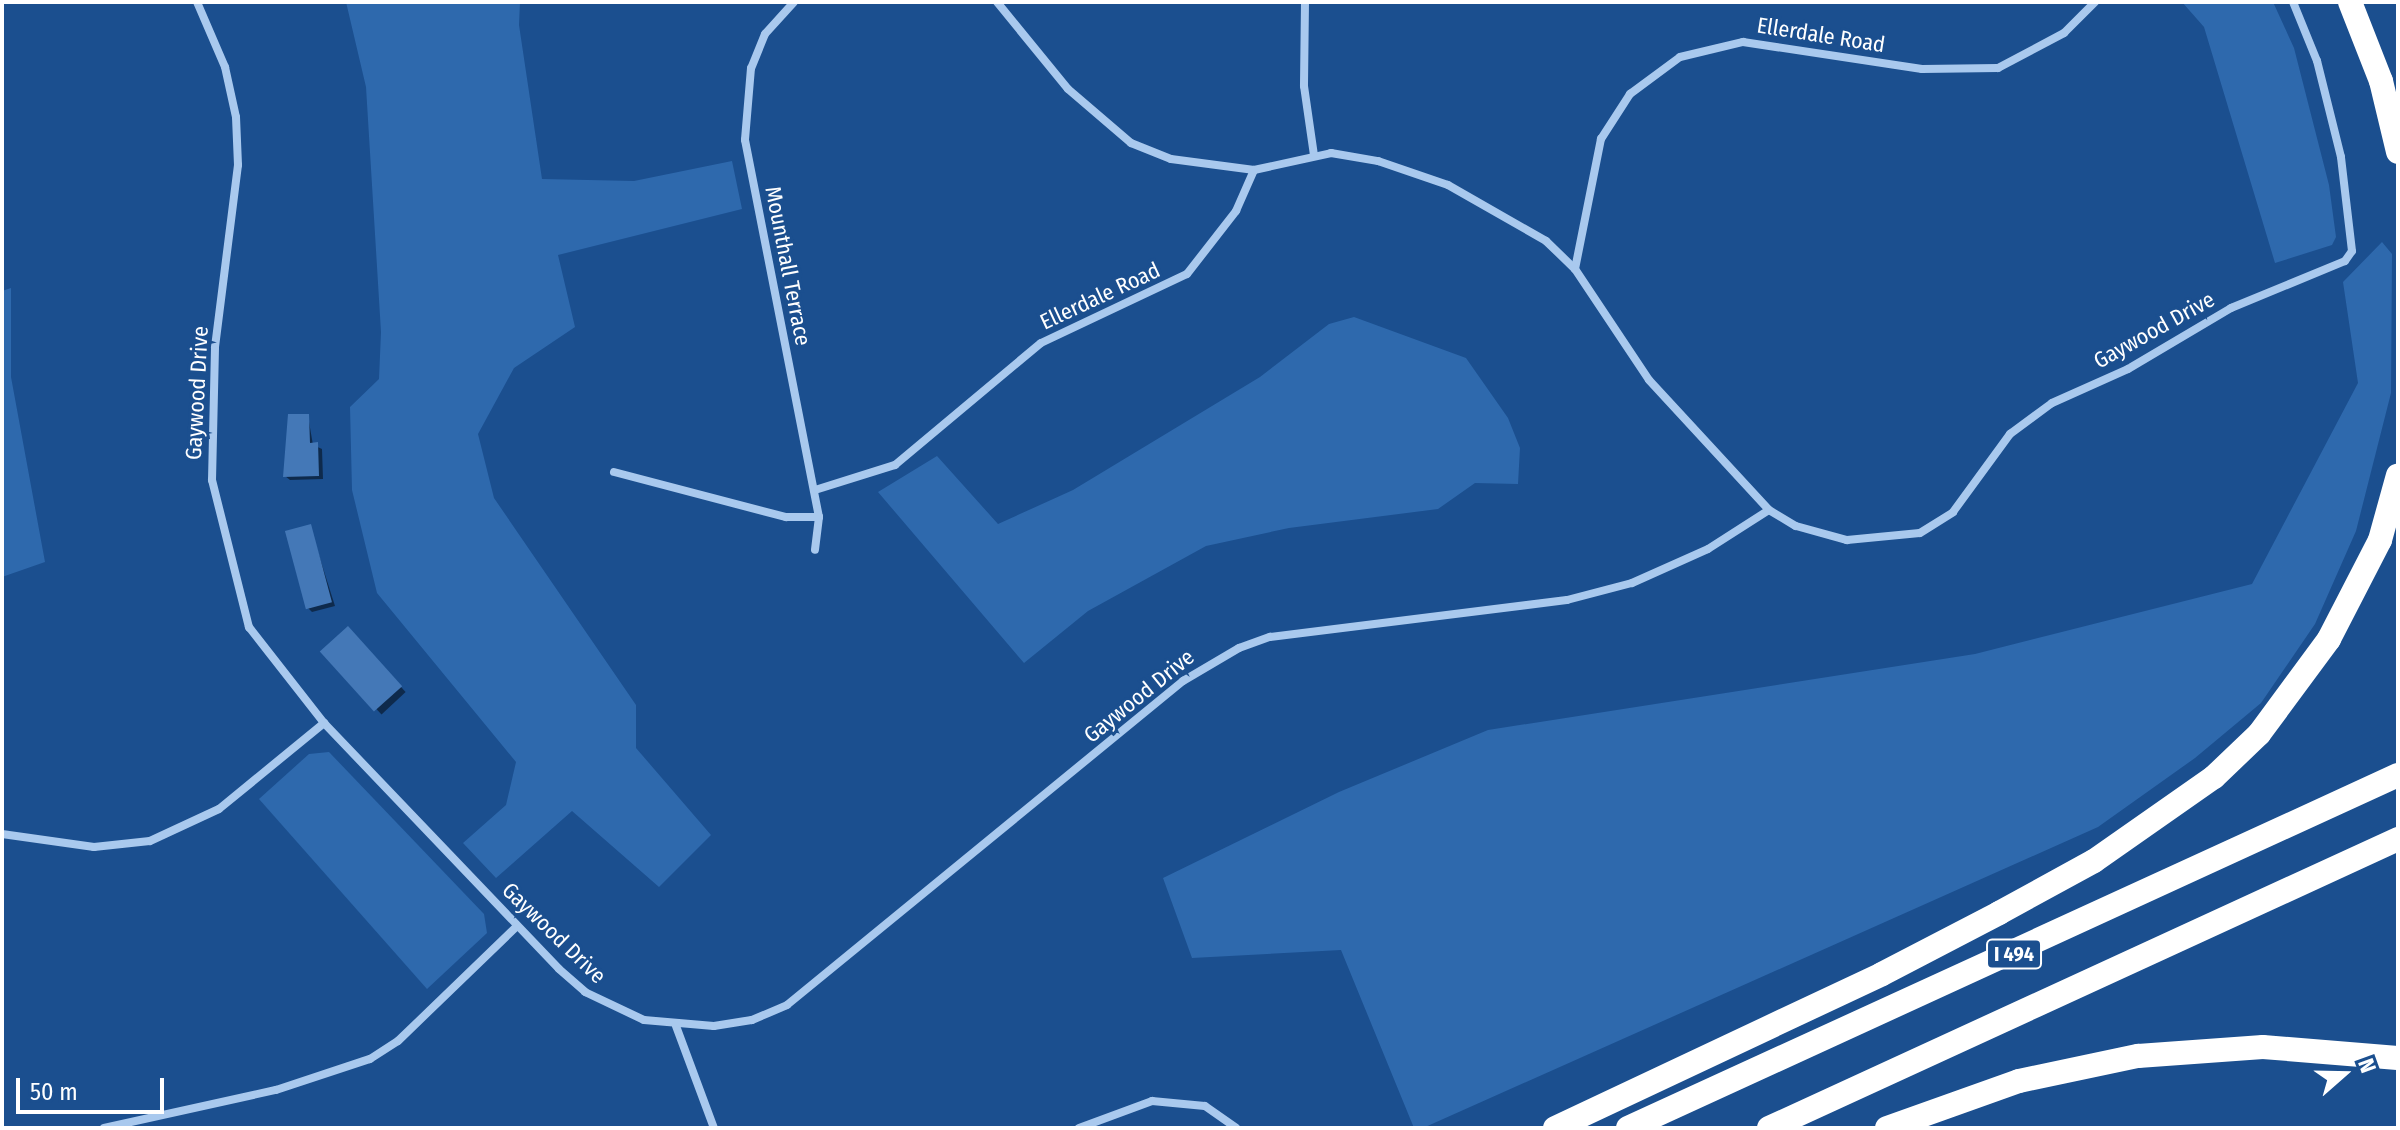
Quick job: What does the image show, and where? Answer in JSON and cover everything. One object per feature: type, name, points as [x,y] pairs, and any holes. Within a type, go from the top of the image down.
[{"type":"highway","points":[[2350,2],[2381,81],[2398,152]]},
{"type":"highway","points":[[1555,1128],[1999,913],[2094,861],[2214,777],[2259,734],[2329,639],[2380,540],[2398,475]]},
{"type":"highway","name":"I 494","points":[[1628,1128],[2398,775]]},
{"type":"highway","name":"I 494","points":[[1769,1128],[2398,839]]},
{"type":"highway","points":[[1887,1128],[2019,1081],[2138,1056],[2263,1047],[2398,1058]]},
{"type":"street","name":"Gaywood Drive","points":[[197,2],[225,67],[238,165],[210,414],[215,510],[249,627],[324,723],[517,926],[585,992],[613,1008],[676,1026],[752,1020],[797,999],[1183,681],[1239,648],[1292,633],[1567,600],[1632,583],[1732,539],[1769,510]]},
{"type":"street","name":"Mounthall Terrace","points":[[794,2],[765,34],[751,68],[745,140],[815,490],[819,517],[815,550]]},
{"type":"street","points":[[997,2],[1068,89],[1131,143],[1171,159],[1254,170],[1314,155],[1352,154],[1448,185],[1546,241],[1575,269]]},
{"type":"street","points":[[1305,2],[1304,86],[1314,155]]},
{"type":"street","name":"Ellerdale Road","points":[[1575,269],[1601,139],[1630,94],[1680,57],[1743,42],[1922,69],[1998,68],[2064,33],[2095,2]]},
{"type":"street","name":"Gaywood Drive","points":[[1575,269],[1649,380],[1769,510],[1796,526],[1847,540],[1920,533],[1953,512],[2010,434],[2052,403],[2128,369],[2231,308],[2345,261],[2353,240],[2341,157],[2317,61],[2293,2]]},
{"type":"street","name":"Ellerdale Road","points":[[815,490],[895,465],[1025,353],[1187,274],[1236,211],[1254,170]]},
{"type":"street","points":[[614,472],[786,517],[819,517]]},
{"type":"street","points":[[2,834],[94,847],[150,841],[219,809],[324,723]]},
{"type":"street","points":[[104,1128],[276,1090],[370,1059],[398,1041],[517,926]]},
{"type":"street","points":[[676,1026],[714,1128]]},
{"type":"street","points":[[1079,1128],[1152,1101],[1205,1106],[1236,1128]]},
{"type":"shaded area","points":[[346,2],[520,2],[519,25],[542,179],[634,181],[732,161],[742,209],[558,255],[575,327],[514,368],[478,434],[494,498],[636,705],[636,748],[711,835],[659,887],[572,811],[496,878],[463,843],[506,805],[516,762],[377,593],[352,490],[350,407],[379,379],[381,332],[366,87]]},
{"type":"shaded area","points":[[2182,2],[2273,2],[2294,48],[2329,185],[2336,237],[2332,245],[2275,263],[2204,27]]},
{"type":"shaded area","points":[[2382,242],[2392,254],[2391,393],[2356,531],[2315,624],[2261,703],[2195,758],[2098,827],[1423,1128],[1414,1128],[1341,950],[1192,958],[1163,878],[1339,792],[1488,730],[1975,654],[2252,584],[2358,383],[2343,282]]},
{"type":"shaded area","points":[[11,288],[11,377],[45,562],[2,577],[2,291]]},
{"type":"shaded area","points":[[1354,317],[1466,358],[1508,418],[1520,448],[1518,484],[1475,483],[1438,509],[1289,528],[1206,546],[1088,611],[1024,663],[878,492],[937,456],[998,524],[1073,490],[1260,377],[1329,324]]},
{"type":"shaded area","points":[[329,752],[484,914],[487,933],[427,989],[259,799],[309,754]]},
{"type":"building","points":[[288,414],[309,414],[310,443],[318,442],[319,476],[283,477]]},
{"type":"building","points":[[311,524],[332,602],[306,609],[285,531]]},
{"type":"building","points":[[348,626],[402,686],[374,712],[320,651]]}]
